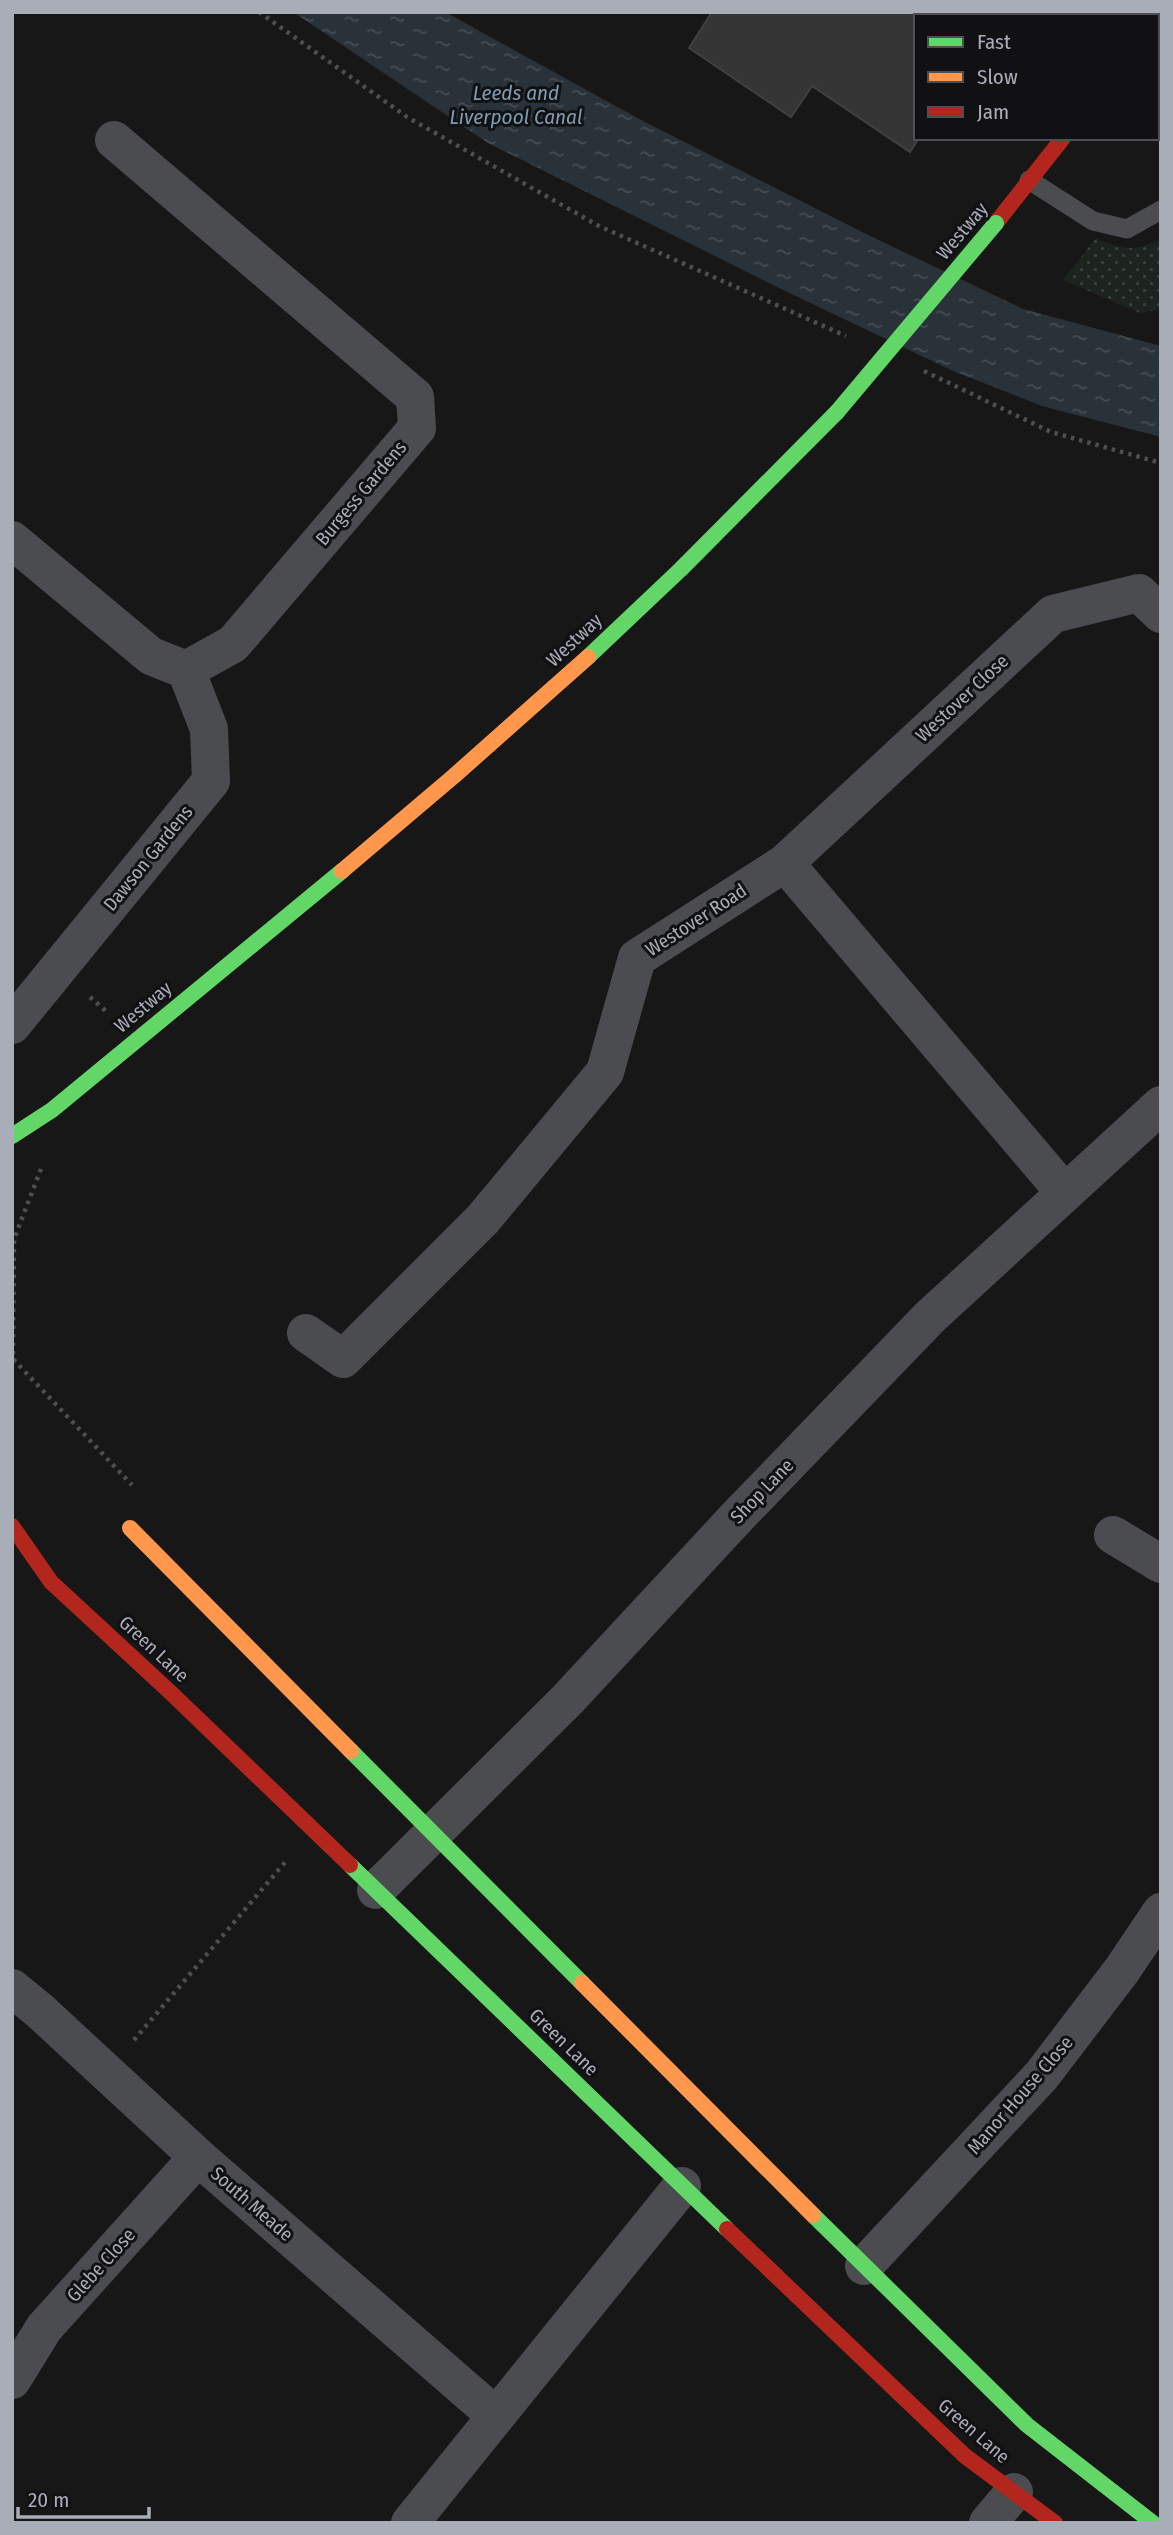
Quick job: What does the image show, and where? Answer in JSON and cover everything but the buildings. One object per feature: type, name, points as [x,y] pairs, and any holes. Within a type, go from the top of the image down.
[{"type":"main road","name":"Westway","points":[[18,1141],[413,810],[586,660],[756,495],[837,412],[996,223],[1061,140]]},
{"type":"main road","name":"Green Lane","points":[[12,1526],[51,1582],[170,1692],[682,2186],[965,2456],[1055,2523]]},
{"type":"main road","points":[[130,1528],[433,1835],[1027,2425],[1153,2523]]},
{"type":"main road","name":"Green Lane","points":[[22,1568],[51,1582]]},
{"type":"street","name":"Burgess Gardens","points":[[114,140],[415,397],[416,428],[233,644],[186,670]]},
{"type":"street","points":[[12,540],[151,656],[186,670]]},
{"type":"street","name":"Westover Close","points":[[785,863],[1053,614],[1139,593],[1161,614]]},
{"type":"street","name":"Dawson Gardens","points":[[12,1025],[211,780],[209,729],[186,670]]},
{"type":"street","points":[[785,863],[1065,1193]]},
{"type":"street","name":"Westover Road","points":[[306,1333],[343,1359],[483,1219],[605,1072],[637,958],[785,863]]},
{"type":"street","name":"Shop Lane","points":[[376,1890],[568,1699],[736,1518],[930,1317],[1065,1193],[1156,1118]]},
{"type":"street","points":[[1113,1535],[1161,1564]]},
{"type":"street","name":"Manor House Close","points":[[864,2266],[1042,2075],[1122,1970],[1161,1912]]},
{"type":"street","name":"South Meade","points":[[12,1989],[40,2011],[198,2157],[496,2416]]},
{"type":"street","name":"Glebe Close","points":[[12,2380],[44,2328],[198,2157]]},
{"type":"street","points":[[410,2523],[682,2186]]},
{"type":"street","points":[[988,2523],[1014,2492]]},
{"type":"lane","points":[[1029,180],[1093,221],[1127,229],[1161,210]]},
{"type":"path","points":[[259,12],[407,117],[600,226],[853,340]]},
{"type":"path","points":[[917,368],[1051,432],[1161,463]]},
{"type":"path","points":[[59,968],[137,1040]]},
{"type":"path","points":[[50,1161],[41,1169],[14,1239],[13,1359],[150,1504],[130,1528]]},
{"type":"path","points":[[106,2072],[313,1829]]},
{"type":"shaded area","points":[[1096,238],[1128,248],[1144,246],[1161,239],[1161,309],[1140,313],[1063,280]]},
{"type":"water","name":"Leeds and Liverpool Canal","points":[[293,12],[445,12],[643,121],[864,233],[1023,309],[1161,346],[1161,437],[1042,406],[953,371],[777,287],[488,143]]},
{"type":"traffic: fast","points":[[837,412],[996,223]]},
{"type":"traffic: fast","points":[[588,657],[681,569],[837,412]]},
{"type":"traffic: fast","points":[[12,1136],[52,1110],[342,871]]},
{"type":"traffic: fast","points":[[351,1751],[582,1983]]},
{"type":"traffic: fast","points":[[350,1865],[727,2229]]},
{"type":"traffic: fast","points":[[813,2215],[1027,2425],[1153,2523]]},
{"type":"traffic: slow","points":[[342,871],[588,657]]},
{"type":"traffic: slow","points":[[130,1528],[351,1751]]},
{"type":"traffic: slow","points":[[582,1983],[813,2215]]},
{"type":"traffic: jam","points":[[996,223],[1061,140]]},
{"type":"traffic: jam","points":[[12,1526],[51,1582],[350,1865]]},
{"type":"traffic: jam","points":[[727,2229],[965,2456],[1055,2523]]}]
